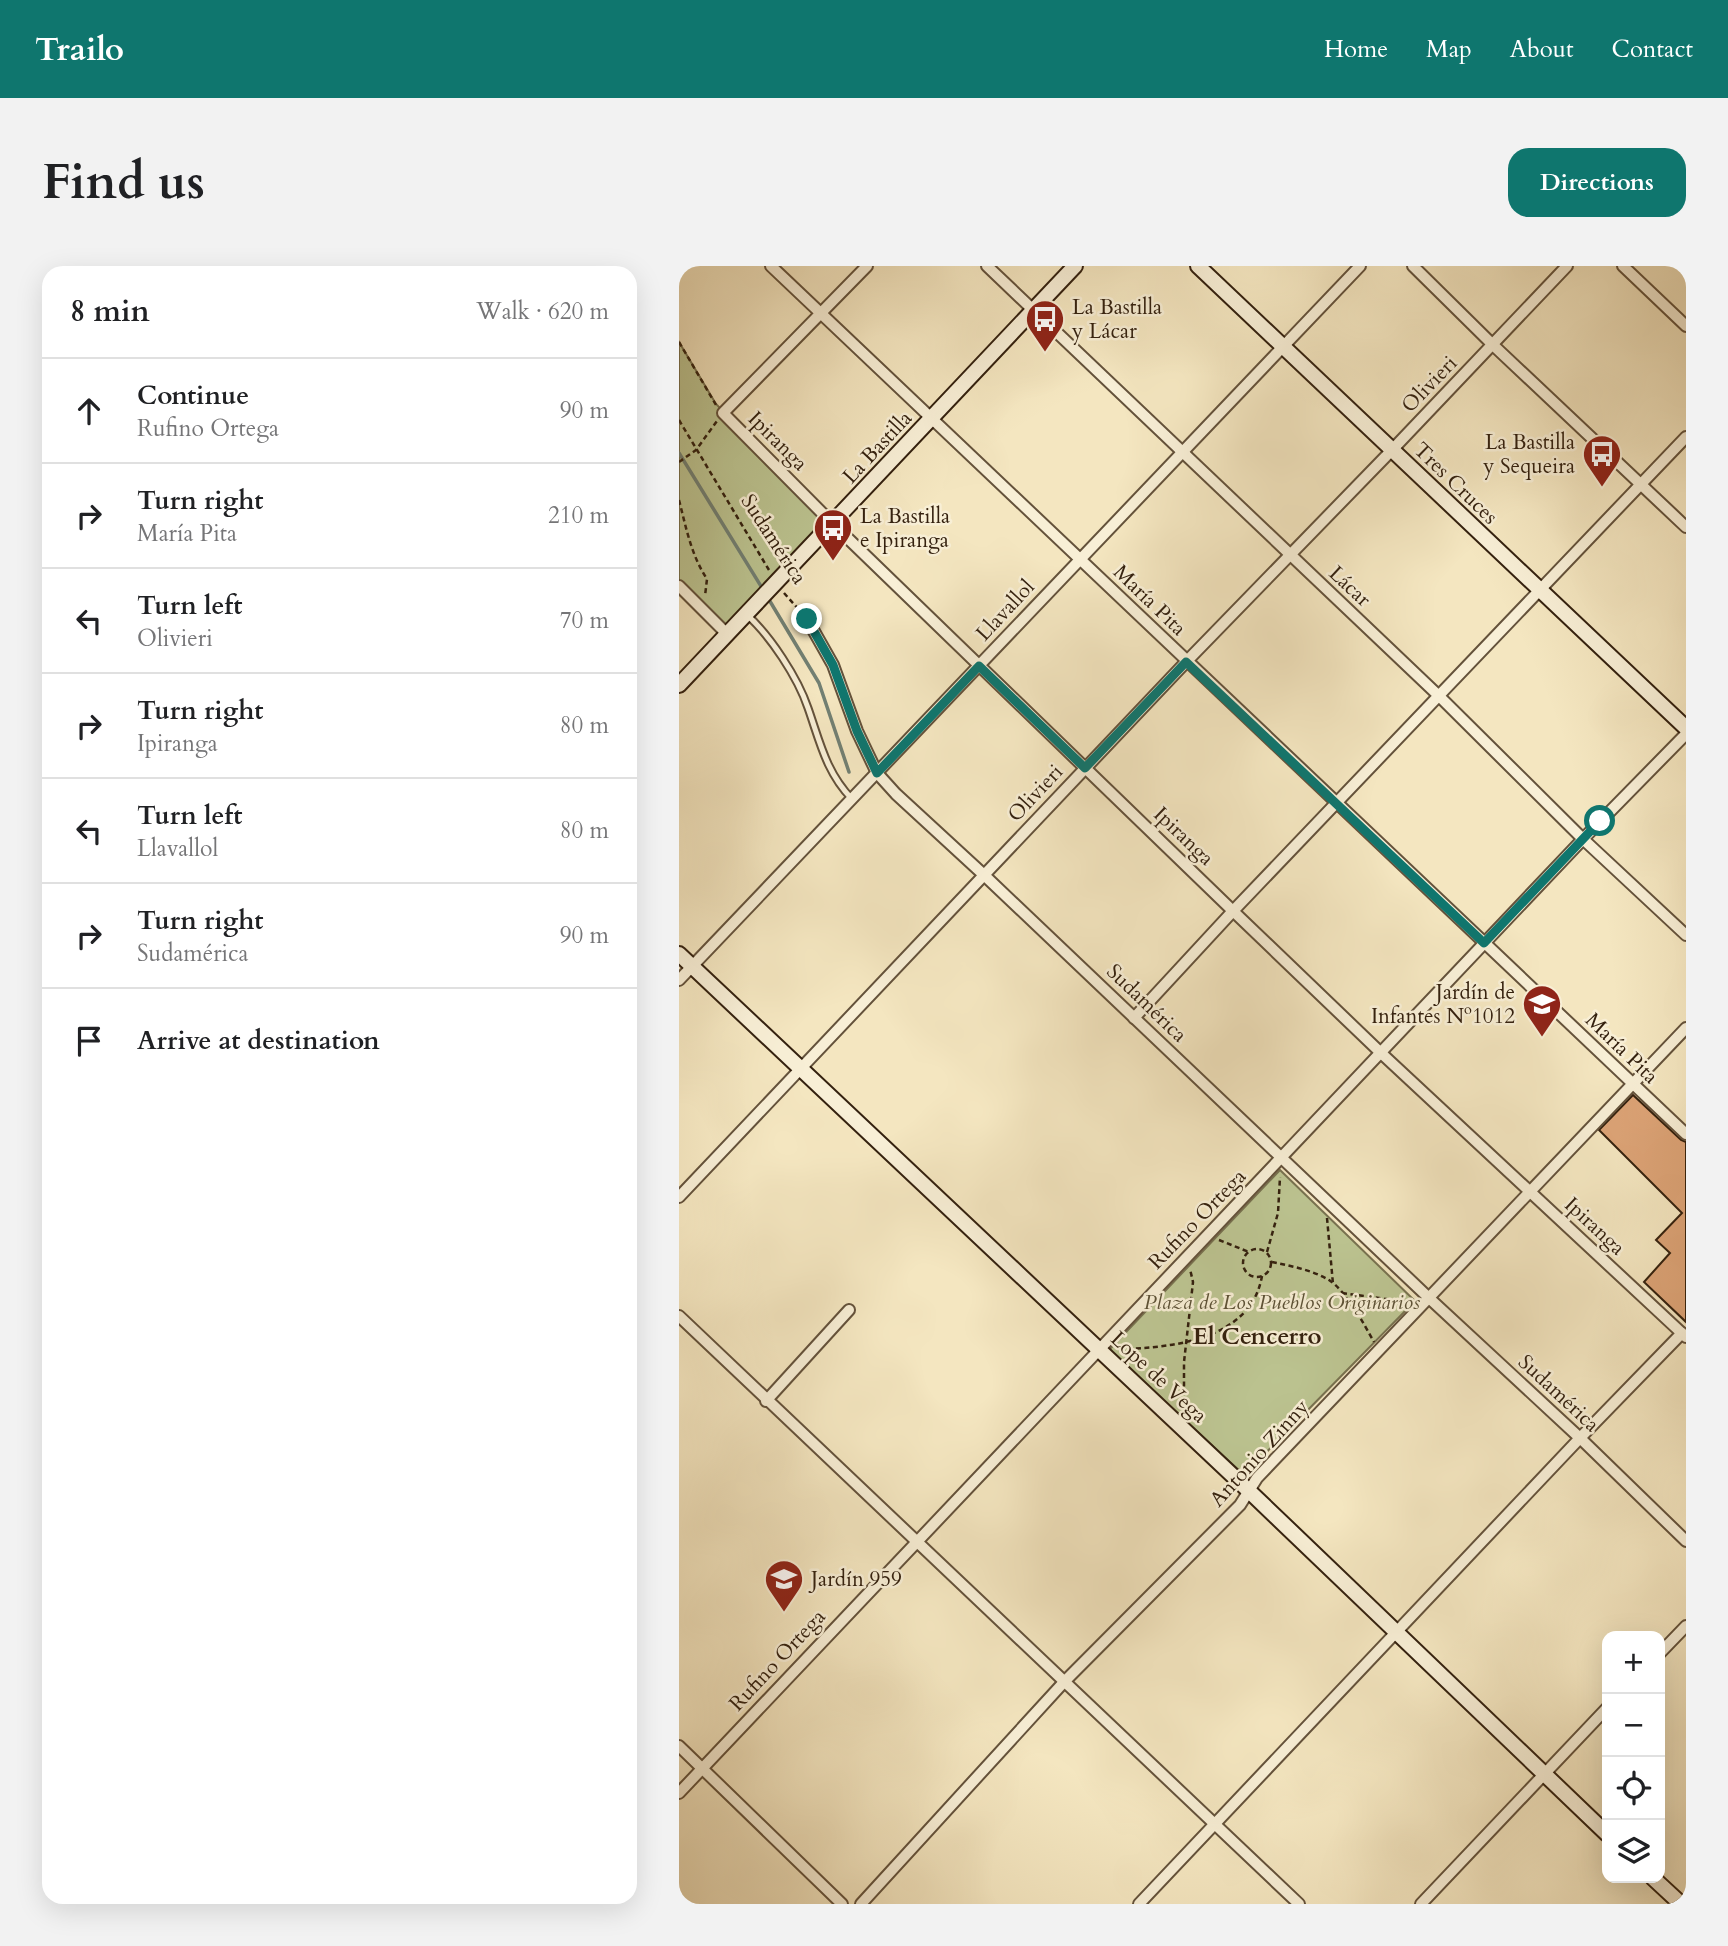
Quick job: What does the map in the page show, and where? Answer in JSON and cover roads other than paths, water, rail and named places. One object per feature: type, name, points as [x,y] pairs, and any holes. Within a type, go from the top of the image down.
[{"type":"street","name":"María Pita","points":[[771,266],[1686,1134]]},
{"type":"street","points":[[820,314],[867,266]]},
{"type":"street","name":"Lácar","points":[[987,266],[1686,935]]},
{"type":"street","name":"La Bastilla","points":[[679,685],[1075,266]]},
{"type":"street","name":"Tres Cruces","points":[[1198,266],[1686,728]]},
{"type":"street","name":"Llavallol","points":[[679,980],[1360,266]]},
{"type":"street","points":[[1413,266],[1686,527]]},
{"type":"street","name":"Olivieri","points":[[679,1197],[1289,554],[1567,266]]},
{"type":"street","points":[[1623,266],[1686,326]]},
{"type":"street","name":"Ipiranga","points":[[820,314],[723,413],[833,524],[1381,1053],[1684,1335]]},
{"type":"street","points":[[1134,1018],[1336,802],[1686,438]]},
{"type":"street","points":[[679,586],[728,635]]},
{"type":"street","name":"Sudamérica","points":[[807,619],[833,665],[857,731],[877,773],[896,794],[1328,1202],[1425,1302],[1580,1438],[1686,1541]]},
{"type":"street","name":"Rufino Ortega","points":[[679,1793],[1583,838],[1686,734]]},
{"type":"street","name":"Lope de Vega","points":[[679,954],[1249,1491],[1602,1829]]},
{"type":"street","name":"Antonio Zinny","points":[[861,1904],[1064,1682],[1240,1505],[1257,1478],[1686,1028]]},
{"type":"street","points":[[766,1401],[849,1310]]},
{"type":"street","points":[[679,1316],[1299,1904]]},
{"type":"street","points":[[1139,1904],[1580,1438],[1684,1335]]},
{"type":"street","points":[[1665,1648],[1686,1626]]},
{"type":"street","points":[[1421,1904],[1602,1714]]},
{"type":"street","points":[[679,1745],[842,1904]]},
{"type":"street","points":[[1658,1883],[1681,1904]]},
{"type":"lane","points":[[747,614],[769,638],[802,694],[826,760],[841,788],[852,799]]},
{"type":"waterway","points":[[679,453],[764,591]]},
{"type":"waterway","points":[[768,598],[819,683],[849,772]]},
{"type":"place","name":"La Bastilla y Lácar","points":[[1045,353]]},
{"type":"place","name":"La Bastilla y Sequeira","points":[[1602,488]]},
{"type":"place","name":"La Bastilla e Ipiranga","points":[[833,562]]},
{"type":"place","name":"Jardín de Infantes Nº1012","points":[[1542,1038]]},
{"type":"place","name":"Jardín 959","points":[[784,1613]]},
{"type":"district","name":"El Cencerro","points":[[1257,1336]]},
{"type":"park label","name":"Plaza de Los Pueblos Originarios","points":[[1282,1302]]}]
